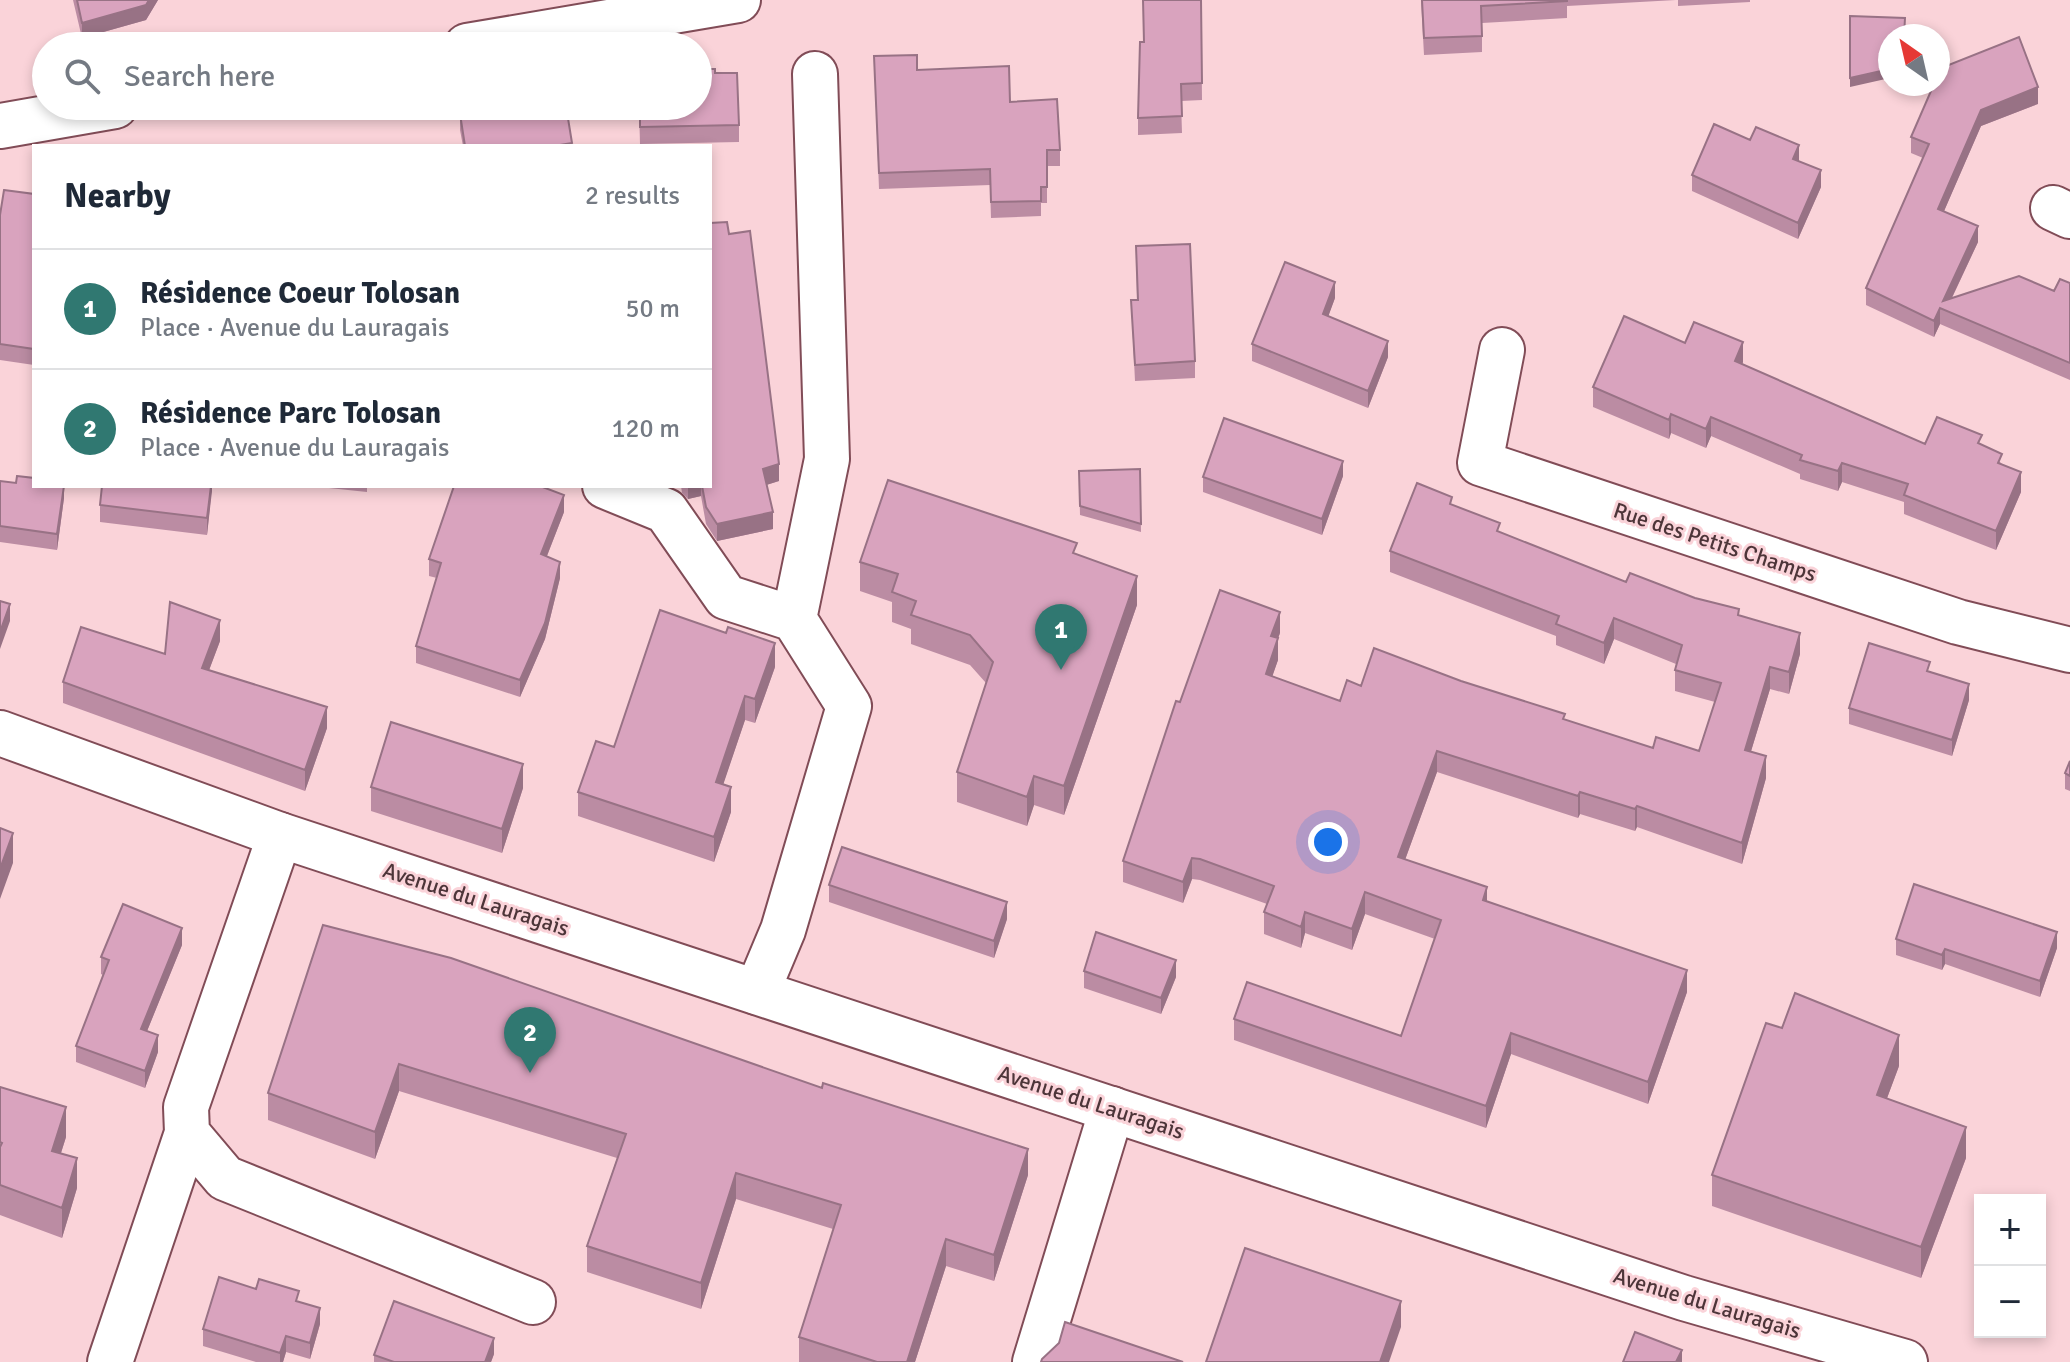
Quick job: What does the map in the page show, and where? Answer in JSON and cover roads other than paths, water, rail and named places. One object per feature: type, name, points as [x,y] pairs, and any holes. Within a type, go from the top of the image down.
[{"type":"street","points":[[549,32],[738,0]]},
{"type":"street","points":[[794,619],[827,459],[815,74]]},
{"type":"street","points":[[0,126],[34,120]]},
{"type":"street","name":"Rue des Petits Champs","points":[[1502,350],[1480,463],[1958,622],[2067,642]]},
{"type":"street","points":[[610,488],[666,511],[726,597],[794,619],[849,706],[783,930],[757,992]]},
{"type":"street","name":"Avenue du Lauragais","points":[[0,733],[280,835],[1684,1298],[1905,1362]]},
{"type":"street","points":[[110,1362],[187,1133],[186,1107],[280,835]]},
{"type":"street","points":[[1035,1362],[1112,1109]]},
{"type":"street","points":[[187,1133],[225,1178],[533,1302]]},
{"type":"place","name":"Résidence Coeur Tolosan","points":[[1061,670]]},
{"type":"place","name":"Résidence Parc Tolosan","points":[[530,1073]]}]
